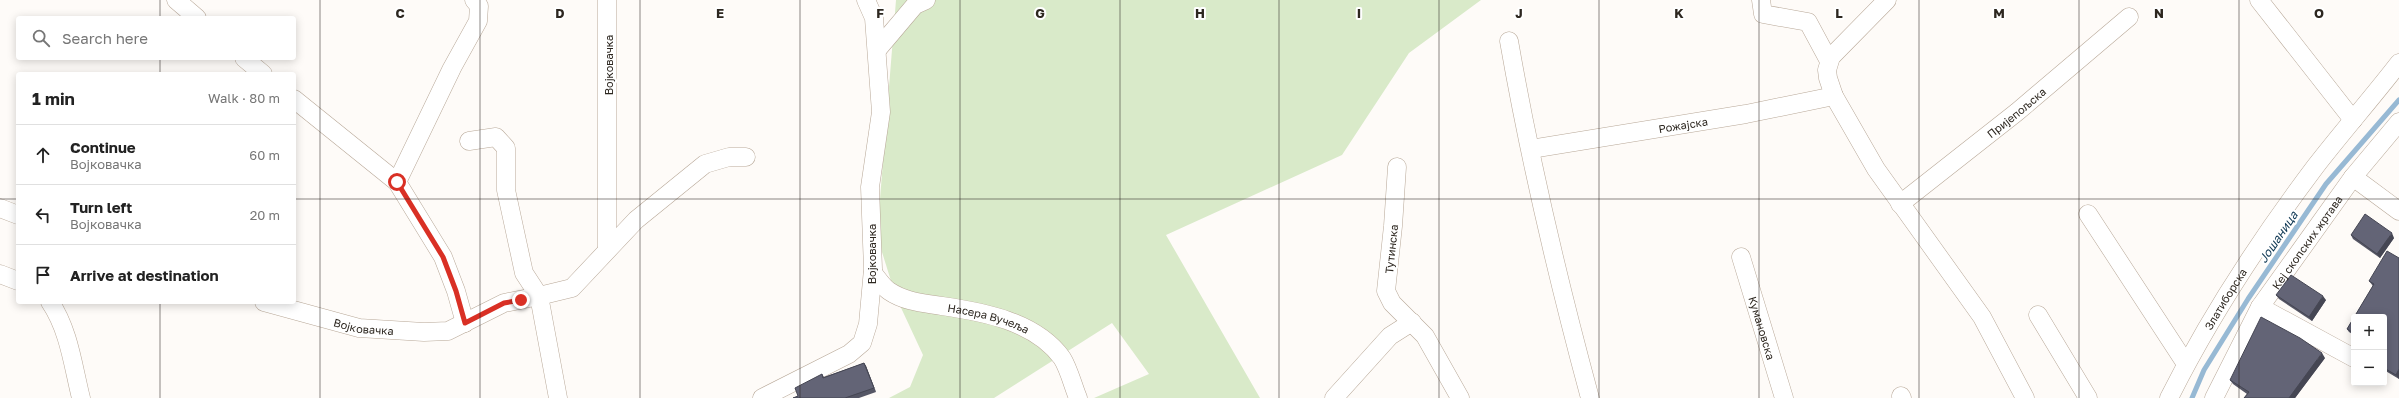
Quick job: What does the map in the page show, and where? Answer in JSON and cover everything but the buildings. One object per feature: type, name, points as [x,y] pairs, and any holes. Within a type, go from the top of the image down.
[{"type":"street","points":[[176,0],[195,16]]},
{"type":"street","points":[[397,182],[452,68],[478,21],[479,6],[474,0]]},
{"type":"street","name":"Војковачка","points":[[607,0],[607,250]]},
{"type":"street","name":"Војковачка","points":[[762,398],[849,354],[862,343],[868,324],[872,273],[870,187],[881,112],[874,18],[866,0]]},
{"type":"street","points":[[877,50],[915,5],[926,0]]},
{"type":"street","points":[[1761,0],[1763,14],[1808,22],[1829,62],[1828,78],[1834,96],[1876,169],[1900,204],[1943,260],[1982,317],[2025,398]]},
{"type":"street","points":[[1829,62],[1887,0]]},
{"type":"street","points":[[2259,0],[2353,120]]},
{"type":"street","name":"Пријепољска","points":[[1900,204],[2017,112],[2129,17]]},
{"type":"street","points":[[1509,41],[1554,266],[1590,398]]},
{"type":"street","points":[[246,60],[261,72]]},
{"type":"street","name":"Златиборска","points":[[2169,398],[2186,364],[2232,286],[2272,226],[2353,120],[2399,63]]},
{"type":"street","name":"Рожајска","points":[[1531,149],[1746,114],[1834,96]]},
{"type":"street","points":[[296,101],[397,182],[443,257],[456,291],[465,323]]},
{"type":"street","name":"Кеј скопских жртава","points":[[2214,398],[2260,307],[2352,177],[2399,122]]},
{"type":"street","points":[[469,141],[496,137],[506,148],[506,190],[524,272],[539,296],[558,398]]},
{"type":"street","name":"Војковачка","points":[[271,304],[359,328],[424,332],[448,331],[504,303],[572,288],[594,266],[607,250],[667,193],[706,164],[729,157],[746,157]]},
{"type":"street","name":"Тутинска","points":[[1396,167],[1393,226],[1386,291],[1392,303],[1425,336],[1460,398]]},
{"type":"street","points":[[2352,177],[2399,211]]},
{"type":"street","points":[[0,208],[16,214]]},
{"type":"street","points":[[2088,214],[2186,364]]},
{"type":"street","name":"Кумановска","points":[[1741,257],[1784,398]]},
{"type":"street","name":"Насера Вучеља","points":[[872,273],[888,290],[905,299],[984,313],[1026,329],[1041,339],[1062,359],[1078,398]]},
{"type":"street","points":[[0,274],[16,280]]},
{"type":"street","points":[[51,304],[63,329],[72,358],[81,398]]},
{"type":"street","points":[[2260,307],[2351,356]]},
{"type":"street","points":[[2038,314],[2088,398]]},
{"type":"street","points":[[1334,398],[1390,336],[1412,322]]},
{"type":"green space","points":[[896,0],[1481,0],[1409,53],[1342,155],[1166,235],[1260,398],[1094,398],[1149,374],[1112,323],[994,398],[889,398],[910,387],[923,355],[896,297],[877,236]]},
{"type":"waterway","name":"Јошаница","points":[[2192,398],[2204,370],[2248,299],[2326,184],[2399,100]]},
{"type":"route","points":[[397,182],[419,215],[443,257],[456,291],[465,323],[504,303],[512,300],[521,300]]}]
